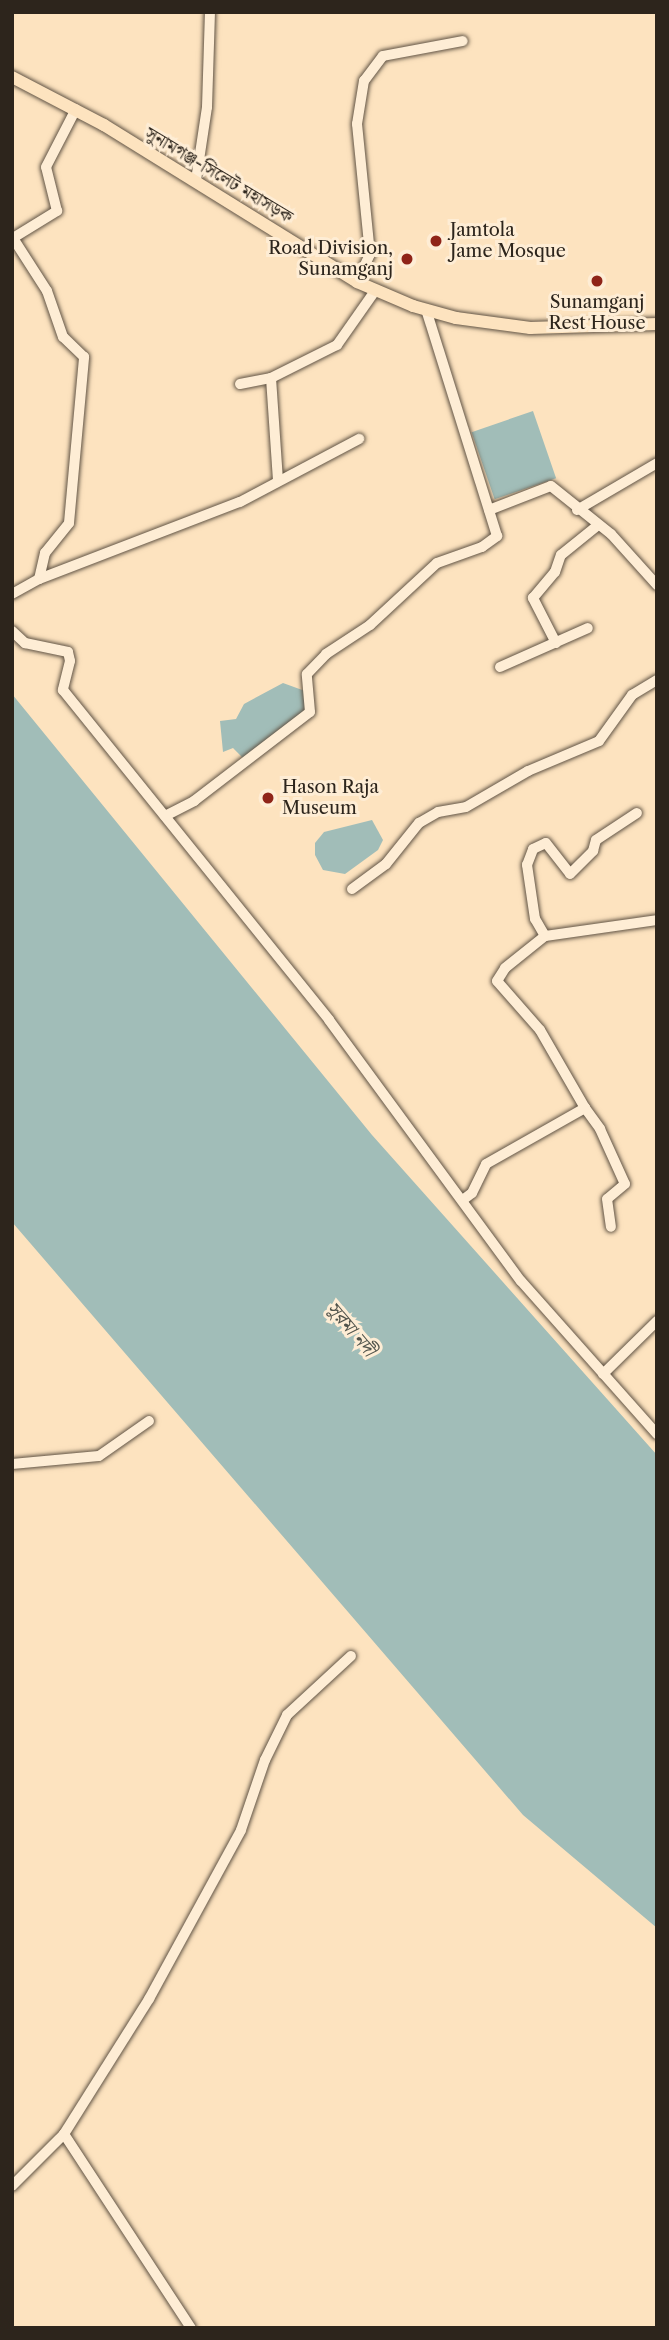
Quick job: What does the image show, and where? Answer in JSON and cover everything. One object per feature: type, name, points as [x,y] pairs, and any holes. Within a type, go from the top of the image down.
[{"type":"main road","name":"সুনামগঞ্জ-সিলেট মহাসড়ক","points":[[12,77],[76,109],[375,291],[426,310],[530,328],[657,324]]},
{"type":"street","points":[[195,180],[207,107],[209,12]]},
{"type":"street","points":[[357,282],[370,254],[357,124],[364,81],[383,56],[463,41]]},
{"type":"street","points":[[39,579],[45,553],[69,523],[84,357],[63,337],[47,291],[13,238],[57,211],[46,167],[76,109]]},
{"type":"street","points":[[240,384],[271,379],[337,345],[375,291]]},
{"type":"street","points":[[165,816],[194,801],[310,712],[307,674],[326,654],[370,625],[437,563],[497,536],[426,310]]},
{"type":"street","points":[[271,379],[278,480]]},
{"type":"street","points":[[12,594],[39,579],[240,502],[359,439]]},
{"type":"street","points":[[577,510],[657,463]]},
{"type":"street","points":[[489,510],[551,486],[598,525],[657,585]]},
{"type":"street","points":[[556,643],[533,598],[555,572],[561,555],[598,525]]},
{"type":"street","points":[[500,667],[588,628]]},
{"type":"street","points":[[12,631],[25,643],[68,652],[70,661],[63,690],[329,1020],[464,1199],[520,1281],[657,1434]]},
{"type":"street","points":[[352,889],[386,864],[419,823],[438,813],[466,807],[528,771],[599,741],[632,695],[657,680]]},
{"type":"street","points":[[545,936],[536,919],[527,865],[533,849],[546,843],[570,874],[593,851],[596,840],[637,813]]},
{"type":"street","points":[[611,1227],[607,1199],[625,1184],[600,1129],[584,1108],[540,1030],[497,981],[505,968],[545,936],[657,920]]},
{"type":"street","points":[[464,1199],[486,1164],[584,1108]]},
{"type":"street","points":[[603,1374],[657,1321]]},
{"type":"street","points":[[12,1464],[99,1456],[149,1422]]},
{"type":"street","points":[[12,2186],[64,2134],[149,1999],[241,1830],[265,1760],[287,1715],[351,1656]]},
{"type":"street","points":[[64,2134],[191,2328]]},
{"type":"water","points":[[533,411],[556,478],[495,499],[472,432]]},
{"type":"water","points":[[283,683],[305,691],[307,712],[243,758],[233,748],[223,752],[220,721],[236,719],[244,704]]},
{"type":"water","name":"সুরমা নদী","points":[[12,694],[372,1135],[657,1455],[657,1928],[523,1815],[12,1222]]},
{"type":"water","points":[[372,820],[383,840],[378,850],[345,874],[323,870],[315,855],[315,843],[324,832]]},
{"type":"place","name":"Jamtola Jame Mosque","points":[[436,241]]},
{"type":"place","name":"Road Division, Sunamganj","points":[[407,259]]},
{"type":"place","name":"Sunamganj Rest House","points":[[597,281]]},
{"type":"place","name":"Hason Raja Museum","points":[[268,798]]}]
